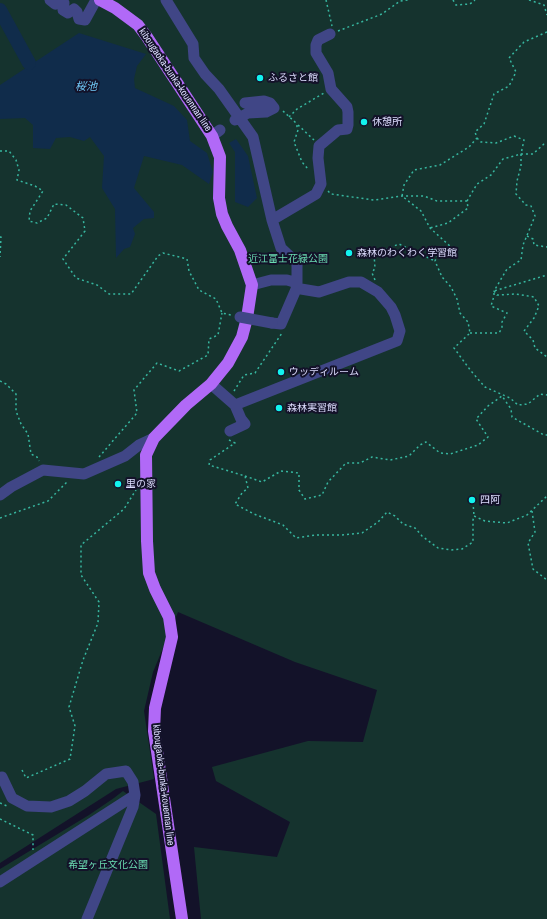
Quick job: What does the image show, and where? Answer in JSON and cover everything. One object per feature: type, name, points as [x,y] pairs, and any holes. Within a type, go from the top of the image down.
[{"type":"main road","name":"kibougaoka-bunka-kouennan line","points":[[100,0],[115,8],[143,31],[216,133],[220,157],[219,198],[222,214],[240,250],[252,285],[248,318],[242,337],[228,363],[211,384],[186,405],[154,438],[146,455],[150,573],[155,589],[169,617],[172,638],[155,708],[154,731],[182,919]]},
{"type":"lane","points":[[50,0],[55,4],[60,0],[64,2],[63,10],[68,13],[74,8],[79,19],[84,20],[96,0]]},
{"type":"lane","points":[[166,0],[193,44],[194,58],[205,74],[219,89],[237,119],[253,137],[272,220],[281,248],[297,263],[297,287],[281,324],[240,317]]},
{"type":"lane","points":[[272,220],[316,194],[321,184],[318,158],[319,146],[338,130],[347,129],[347,107],[330,89],[328,73],[316,53],[316,45],[318,40],[330,34]]},
{"type":"lane","points":[[237,119],[248,113],[266,112],[274,108],[270,103],[264,101],[245,103]]},
{"type":"lane","points":[[235,405],[397,341],[400,331],[395,315],[386,300],[378,292],[361,282],[349,282],[318,292],[301,289],[297,287],[294,282],[276,280],[252,285]]},
{"type":"lane","points":[[211,384],[235,405],[241,420],[245,424],[229,435]]},
{"type":"lane","points":[[0,495],[11,487],[43,470],[84,474],[125,456],[154,438]]},
{"type":"lane","points":[[2,777],[12,798],[27,806],[51,807],[69,801],[85,791],[106,774],[126,771],[133,782],[135,795],[133,808],[87,919]]},
{"type":"lane","points":[[0,882],[135,795]]},
{"type":"path","points":[[326,0],[332,24],[330,34]]},
{"type":"path","points":[[330,34],[382,14],[400,1],[408,0]]},
{"type":"path","points":[[453,0],[456,5],[470,4],[475,0]]},
{"type":"path","points":[[529,0],[544,5],[547,15]]},
{"type":"path","points":[[547,32],[524,42],[510,58],[516,72],[509,86],[494,94],[484,124],[475,132],[477,138],[482,142],[496,143],[514,136],[524,140],[516,194],[526,205],[531,206],[535,216],[523,244],[521,260],[507,269],[494,291],[491,306],[508,313],[502,322],[502,328],[498,333],[470,332],[454,348],[485,387],[502,396],[510,398],[518,405],[528,404],[540,394],[547,395]]},
{"type":"path","points":[[289,117],[297,109],[330,89]]},
{"type":"path","points":[[274,108],[281,109],[319,146]]},
{"type":"path","points":[[296,123],[298,130],[294,142],[302,162],[331,194],[374,200],[402,196],[424,196],[437,201],[467,201]]},
{"type":"path","points":[[402,196],[404,185],[414,170],[440,165],[469,147],[477,138]]},
{"type":"path","points":[[430,228],[448,223],[468,208],[467,201],[477,184],[491,175],[503,160],[521,154],[533,154],[544,144],[547,144]]},
{"type":"path","points":[[0,151],[9,151],[16,160],[19,170],[17,180],[35,186],[43,191],[30,212],[29,221],[37,224],[47,218],[54,204],[66,205],[83,218],[85,231],[63,259],[76,278],[97,284],[108,294],[131,294],[158,256],[164,253],[187,259],[189,272],[199,290],[216,299],[222,313],[218,335],[209,339],[208,356],[179,371],[157,363],[134,390],[137,413],[98,458]]},
{"type":"path","points":[[402,196],[421,210],[430,228],[451,247],[439,252],[435,261]]},
{"type":"path","points":[[527,236],[533,239],[534,244],[547,247]]},
{"type":"path","points":[[0,237],[0,257]]},
{"type":"path","points":[[378,292],[384,285],[376,280],[372,273],[375,268],[374,254],[399,244],[435,261],[442,276],[451,287],[457,300],[460,313],[468,322],[470,332]]},
{"type":"path","points":[[494,291],[547,275]]},
{"type":"path","points":[[494,291],[497,295],[516,294],[534,297],[539,306],[534,318],[524,331],[533,340],[535,348],[547,357]]},
{"type":"path","points":[[222,313],[240,317]]},
{"type":"path","points":[[227,397],[237,388],[244,375],[255,373],[286,328]]},
{"type":"path","points":[[0,381],[6,384],[16,394],[16,411],[21,424],[28,434],[31,454],[37,457],[43,470]]},
{"type":"path","points":[[502,396],[511,409],[512,417],[547,435]]},
{"type":"path","points":[[229,435],[235,443],[210,460],[209,466],[262,482],[281,471],[299,473],[299,490],[305,499],[322,495],[328,482],[346,463],[360,463],[372,457],[390,460],[409,456],[420,445],[426,442],[440,453],[450,454],[478,445],[488,436],[476,419],[488,406],[502,396]]},
{"type":"path","points":[[0,518],[48,501],[75,473]]},
{"type":"path","points":[[22,770],[26,778],[70,759],[75,726],[69,707],[83,660],[98,623],[99,602],[81,575],[81,545],[124,509],[146,474]]},
{"type":"path","points":[[245,476],[248,488],[242,493],[235,504],[254,514],[283,525],[296,538],[316,535],[362,533],[378,522],[387,512],[395,516],[403,524],[415,528],[422,536],[438,548],[451,550],[462,549],[473,542],[473,502]]},
{"type":"path","points":[[474,516],[485,521],[507,523],[527,516],[547,496]]},
{"type":"path","points":[[532,511],[535,532],[528,543],[533,569],[547,580]]},
{"type":"path","points":[[0,803],[12,808]]},
{"type":"path","points":[[0,820],[32,836],[34,854]]},
{"type":"green space","name":"近江富士花緑公園","points":[[0,0],[547,0],[547,919],[201,919],[194,847],[277,857],[290,822],[216,781],[212,767],[308,741],[363,742],[377,690],[295,662],[178,612],[153,672],[144,711],[154,779],[116,789],[0,863]]},
{"type":"green space","name":"希望ヶ丘文化公園","points":[[123,791],[156,814],[170,919],[0,919],[0,869],[89,815]]},
{"type":"water","name":"桜池","points":[[79,33],[146,54],[137,66],[134,79],[135,88],[174,106],[187,120],[190,141],[207,153],[213,172],[209,184],[182,165],[144,156],[134,188],[154,212],[154,218],[144,219],[133,228],[135,234],[130,247],[124,249],[116,258],[115,209],[102,188],[104,156],[90,137],[84,141],[70,137],[56,138],[50,149],[33,148],[33,125],[25,118],[0,119],[0,85]]},
{"type":"water","points":[[236,139],[248,156],[257,198],[248,207],[235,202],[235,152],[229,143]]},
{"type":"waterway","points":[[0,10],[29,63]]},
{"type":"place","name":"ふるさと館","points":[[260,78]]},
{"type":"place","name":"休憩所","points":[[364,122]]},
{"type":"place","name":"森林のわくわく学習館","points":[[349,253]]},
{"type":"place","name":"ウッディルーム","points":[[281,372]]},
{"type":"place","name":"森林実習館","points":[[279,408]]},
{"type":"place","name":"里の家","points":[[118,484]]},
{"type":"place","name":"四阿","points":[[472,500]]}]
